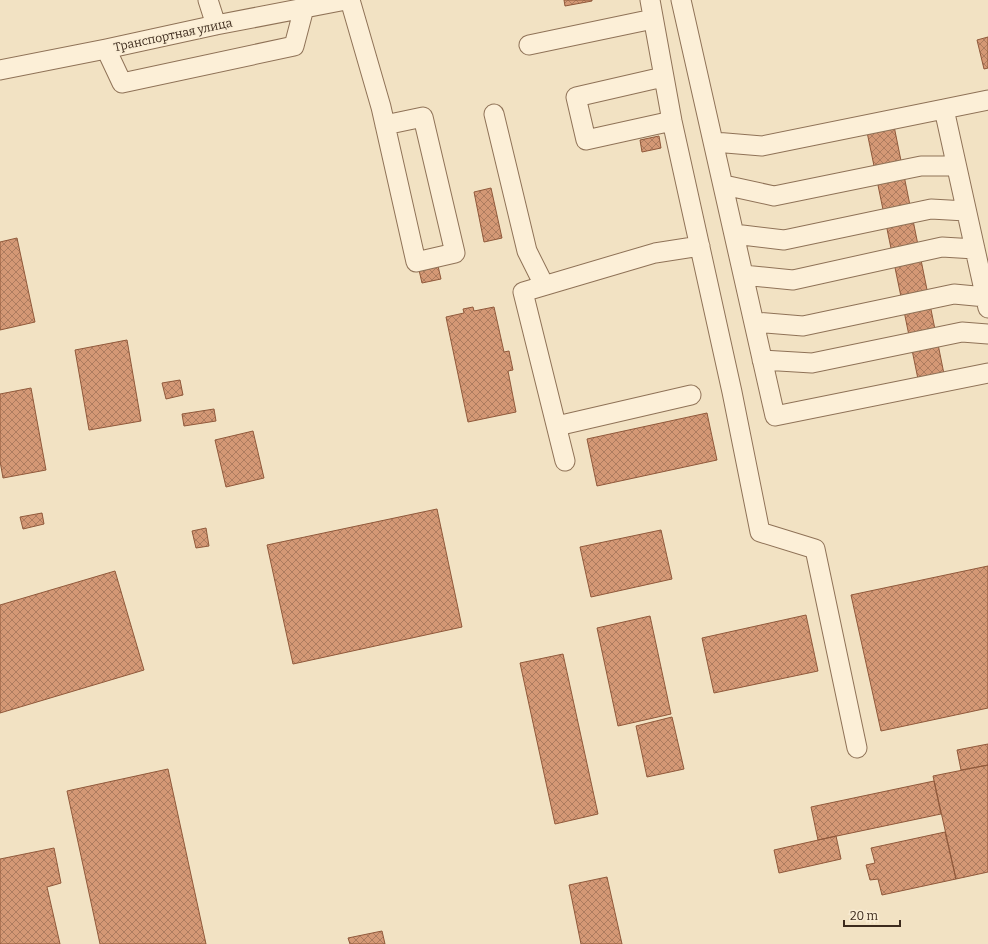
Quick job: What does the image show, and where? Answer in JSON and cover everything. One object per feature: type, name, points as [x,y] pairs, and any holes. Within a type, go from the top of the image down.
[{"type":"street","points":[[208,0],[216,25]]},
{"type":"street","points":[[343,0],[385,125],[416,262],[455,252],[423,117],[385,125]]},
{"type":"street","name":"Транспортная улица","points":[[0,70],[343,0]]},
{"type":"street","points":[[650,0],[672,121],[732,392],[760,532],[815,549],[857,748]]},
{"type":"street","points":[[681,0],[775,416],[988,373]]},
{"type":"street","points":[[106,49],[122,83],[294,46],[304,8]]},
{"type":"street","points":[[529,45],[653,19]]},
{"type":"street","points":[[663,77],[576,97],[586,140],[672,121]]},
{"type":"street","points":[[714,142],[762,146],[988,100]]},
{"type":"street","points":[[754,322],[803,326],[954,294],[987,302],[944,109]]},
{"type":"street","points":[[494,114],[527,251],[544,285]]},
{"type":"street","points":[[724,185],[774,196],[921,166],[956,166]]},
{"type":"street","points":[[734,234],[784,240],[931,209],[966,211]]},
{"type":"street","points":[[565,461],[523,292],[655,253],[700,246]]},
{"type":"street","points":[[743,275],[793,280],[942,247],[975,249]]},
{"type":"street","points":[[762,360],[812,363],[962,332],[988,334]]},
{"type":"street","points":[[556,426],[691,396]]},
{"type":"building","points":[[564,0],[592,0],[592,1],[565,6]]},
{"type":"building","points":[[988,37],[988,68],[984,69],[977,40]]},
{"type":"building","points":[[894,126],[944,374],[918,379],[867,132]]},
{"type":"building","points":[[659,136],[661,148],[642,152],[640,140]]},
{"type":"building","points":[[491,188],[502,238],[484,242],[474,192]]},
{"type":"building","points":[[17,238],[35,322],[0,330],[0,242]]},
{"type":"building","points":[[438,266],[441,279],[422,283],[419,270]]},
{"type":"building","points":[[473,307],[474,311],[494,307],[504,352],[509,351],[513,370],[508,371],[516,412],[468,422],[446,317],[464,313],[463,309]]},
{"type":"building","points":[[127,340],[141,421],[89,430],[75,350]]},
{"type":"building","points":[[180,380],[183,395],[166,399],[162,383]]},
{"type":"building","points":[[31,388],[46,470],[3,478],[0,461],[0,394]]},
{"type":"building","points":[[214,409],[216,421],[184,426],[182,414]]},
{"type":"building","points":[[707,413],[717,460],[597,486],[587,439]]},
{"type":"building","points":[[253,431],[264,478],[226,487],[215,440]]},
{"type":"building","points":[[437,509],[462,627],[293,664],[267,545]]},
{"type":"building","points":[[42,513],[44,524],[23,529],[20,517]]},
{"type":"building","points":[[206,528],[209,546],[196,548],[192,531]]},
{"type":"building","points":[[661,530],[672,579],[591,597],[580,547]]},
{"type":"building","points":[[988,566],[988,708],[881,731],[851,595]]},
{"type":"building","points":[[115,571],[144,670],[0,713],[0,605]]},
{"type":"building","points":[[806,615],[818,671],[714,693],[702,638]]},
{"type":"building","points":[[650,616],[671,714],[618,726],[597,628]]},
{"type":"building","points":[[563,654],[598,814],[555,824],[520,663]]},
{"type":"building","points":[[672,717],[684,769],[647,777],[636,726]]},
{"type":"building","points":[[988,744],[988,765],[961,770],[957,750]]},
{"type":"building","points":[[988,765],[988,872],[956,879],[933,776]]},
{"type":"building","points":[[168,769],[206,944],[100,944],[67,791]]},
{"type":"building","points":[[934,781],[941,814],[818,840],[811,807]]},
{"type":"building","points":[[945,832],[956,879],[882,895],[878,879],[870,880],[866,865],[875,863],[871,848]]},
{"type":"building","points":[[836,836],[841,859],[779,873],[774,850]]},
{"type":"building","points":[[54,848],[61,883],[47,887],[60,944],[0,944],[0,859]]},
{"type":"building","points":[[607,877],[622,944],[581,944],[569,885]]},
{"type":"building","points":[[382,931],[385,944],[350,944],[348,938]]}]
